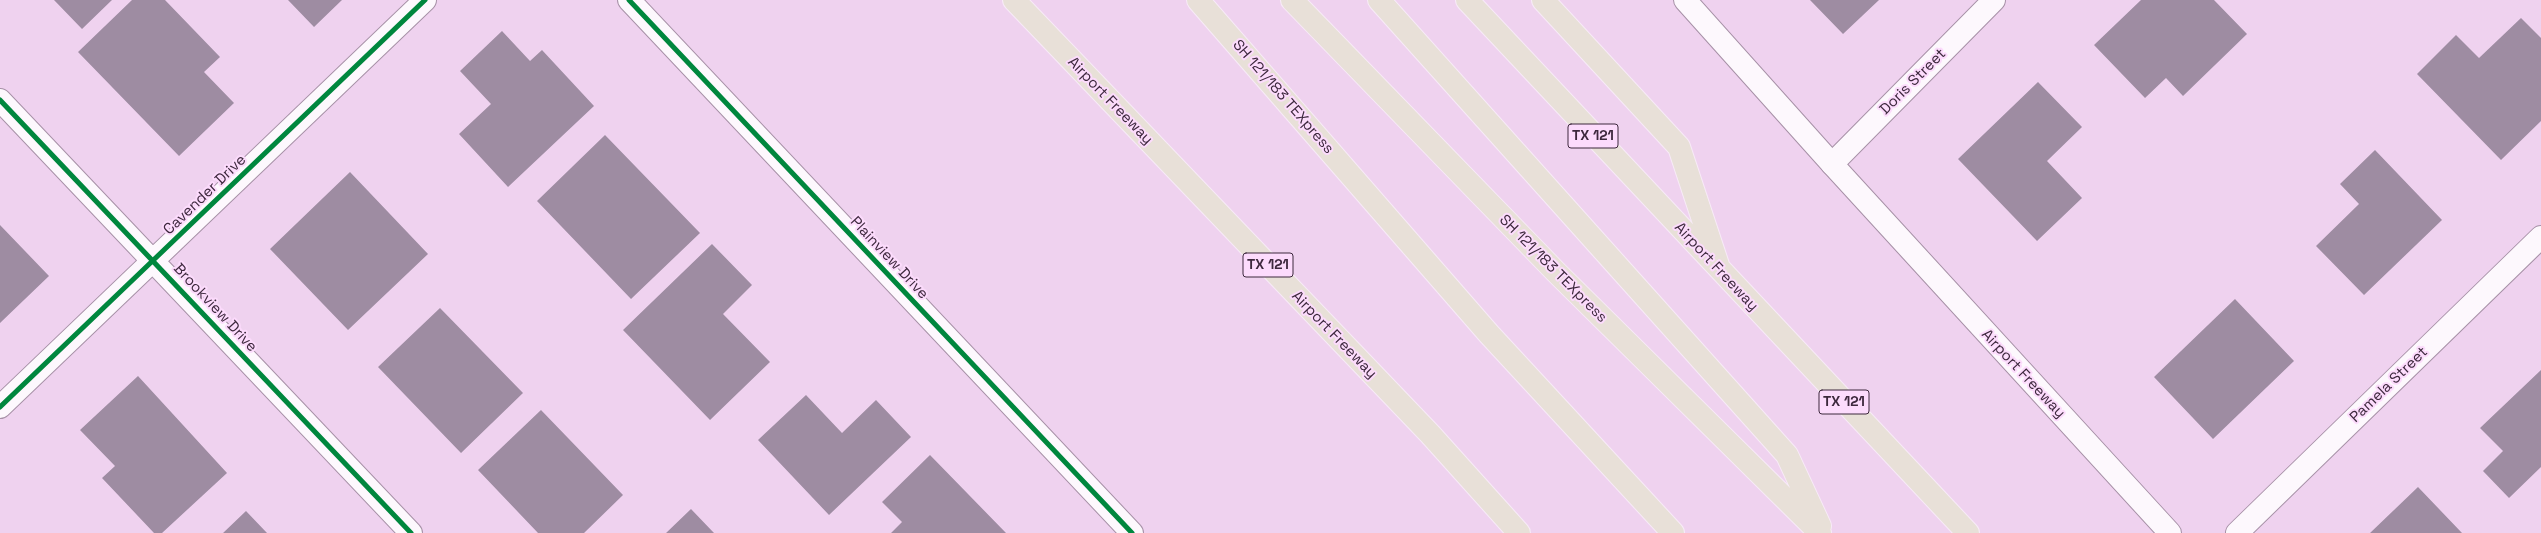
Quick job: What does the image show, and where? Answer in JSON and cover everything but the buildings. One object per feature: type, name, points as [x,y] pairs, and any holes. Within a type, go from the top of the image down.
[{"type":"highway","name":"Airport Freeway","points":[[1014,0],[1424,429],[1519,533]]},
{"type":"highway","name":"SH 121/183 TEXpress","points":[[1198,0],[1489,334],[1672,533]]},
{"type":"highway","name":"SH 121/183 TEXpress","points":[[1292,0],[1556,272],[1820,533]]},
{"type":"highway","points":[[1379,0],[1787,455],[1823,533]]},
{"type":"highway","name":"Airport Freeway","points":[[1466,0],[1720,272],[1968,533]]},
{"type":"highway","points":[[1543,0],[1679,147],[1720,272]]},
{"type":"street","name":"Cavender Drive","points":[[0,407],[426,0]]},
{"type":"street","name":"Plainview Drive","points":[[629,0],[1132,533]]},
{"type":"street","name":"Airport Freeway","points":[[1684,0],[2170,533]]},
{"type":"street","name":"Doris Street","points":[[1832,164],[1994,0]]},
{"type":"street","name":"Brookview Drive","points":[[0,100],[411,533]]},
{"type":"street","name":"Pamela Street","points":[[2237,533],[2541,237]]},
{"type":"cycle path","points":[[0,407],[425,0]]},
{"type":"cycle path","points":[[629,0],[1132,533]]},
{"type":"cycle path","points":[[0,100],[411,533]]}]
